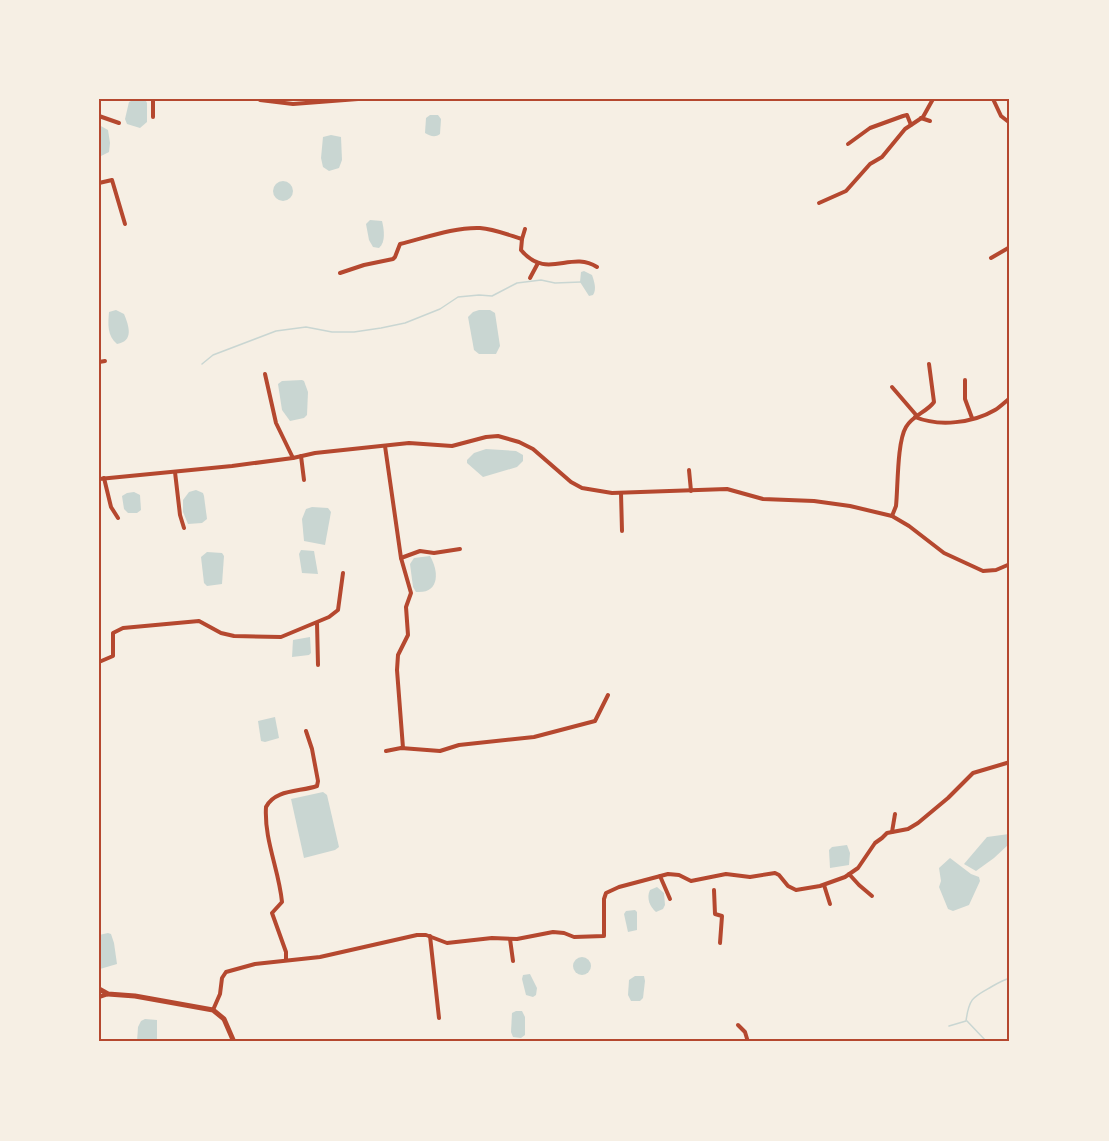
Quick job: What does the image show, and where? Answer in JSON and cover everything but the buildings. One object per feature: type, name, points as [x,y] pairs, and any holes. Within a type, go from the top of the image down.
[{"type":"main road","points":[[99,989],[108,993],[213,1010],[224,1019],[234,1042]]},
{"type":"street","points":[[153,99],[153,117]]},
{"type":"street","points":[[260,100],[358,99]]},
{"type":"street","points":[[392,99],[422,99]]},
{"type":"street","points":[[465,99],[498,99]]},
{"type":"street","points":[[819,203],[846,191],[870,164],[882,157],[905,129],[921,118],[933,99]]},
{"type":"street","points":[[993,99],[1001,116],[1010,123]]},
{"type":"street","points":[[848,144],[870,128],[903,116],[907,115],[911,125]]},
{"type":"street","points":[[99,116],[119,123]]},
{"type":"street","points":[[921,118],[930,122]]},
{"type":"street","points":[[99,183],[112,180],[125,224]]},
{"type":"street","points":[[340,273],[393,259],[400,244],[451,232],[479,228],[522,239]]},
{"type":"street","points":[[525,229],[522,253],[538,263],[552,266],[570,261],[597,267]]},
{"type":"street","points":[[991,258],[1010,247]]},
{"type":"street","points":[[530,278],[538,263]]},
{"type":"street","points":[[99,362],[105,361]]},
{"type":"street","points":[[892,516],[896,506],[903,435],[906,426],[916,416],[930,408],[934,402],[929,364]]},
{"type":"street","points":[[265,374],[276,423],[293,458]]},
{"type":"street","points":[[965,380],[966,406],[972,418]]},
{"type":"street","points":[[892,387],[916,416],[927,422],[939,424],[991,412],[1010,398]]},
{"type":"street","points":[[118,518],[111,507],[102,478],[175,472],[418,442],[452,446],[498,436],[527,446],[582,488],[621,493],[727,489],[763,499],[825,502],[892,516],[954,560],[987,572],[1010,564]]},
{"type":"street","points":[[385,446],[401,558],[411,593],[406,607],[408,635],[398,655],[403,748]]},
{"type":"street","points":[[301,456],[304,480]]},
{"type":"street","points":[[689,470],[691,490]]},
{"type":"street","points":[[175,472],[180,515],[184,528]]},
{"type":"street","points":[[621,493],[622,531]]},
{"type":"street","points":[[401,558],[420,551],[434,553],[460,549]]},
{"type":"street","points":[[99,662],[113,656],[113,633],[123,628],[199,621],[227,635],[281,637],[317,622],[338,610],[343,573]]},
{"type":"street","points":[[317,622],[318,665]]},
{"type":"street","points":[[386,751],[403,748],[440,751],[459,745],[534,737],[558,732],[583,722],[595,721],[608,695]]},
{"type":"street","points":[[286,960],[286,952],[272,913],[282,902],[279,881],[268,842],[266,807],[271,800],[280,795],[317,786],[312,749],[306,731]]},
{"type":"street","points":[[213,1010],[222,989],[222,978],[226,972],[255,964],[320,957],[417,935],[430,936],[447,944],[492,938],[517,939],[553,932],[574,937],[604,936],[603,899],[606,893],[619,887],[660,876],[675,874],[691,881],[726,874],[750,877],[775,873],[779,874],[788,886],[796,890],[824,885],[849,874],[863,862],[875,843],[892,832],[908,829],[918,823],[973,773],[1010,762]]},
{"type":"street","points":[[892,832],[895,814]]},
{"type":"street","points":[[849,874],[872,897]]},
{"type":"street","points":[[660,876],[670,899]]},
{"type":"street","points":[[824,885],[830,904]]},
{"type":"street","points":[[714,890],[716,914],[722,916],[720,943]]},
{"type":"street","points":[[430,936],[439,1018]]},
{"type":"street","points":[[510,939],[513,961]]},
{"type":"street","points":[[99,997],[108,993]]},
{"type":"street","points":[[738,1025],[745,1032],[748,1042]]},
{"type":"shaded area","points":[[135,99],[147,103],[147,122],[140,128],[127,124],[125,119],[129,102]]},
{"type":"shaded area","points":[[430,115],[438,115],[441,119],[440,134],[436,136],[425,133],[426,118]]},
{"type":"shaded area","points":[[99,125],[108,130],[110,143],[109,152],[99,157]]},
{"type":"shaded area","points":[[331,135],[341,137],[342,160],[339,168],[329,171],[323,167],[321,158],[323,137]]},
{"type":"shaded area","points":[[283,181],[290,184],[293,191],[290,198],[283,201],[276,198],[273,191],[276,184]]},
{"type":"shaded area","points":[[370,220],[382,221],[384,239],[379,248],[373,247],[369,240],[366,224]]},
{"type":"shaded area","points":[[581,272],[592,275],[595,288],[593,295],[589,296],[580,282]]},
{"type":"shaded area","points":[[116,310],[124,314],[129,332],[126,340],[117,344],[111,337],[108,325],[109,312]]},
{"type":"shaded area","points":[[479,310],[490,310],[495,313],[500,346],[496,354],[479,354],[474,350],[468,317]]},
{"type":"shaded area","points":[[302,380],[308,392],[307,415],[304,418],[290,421],[282,410],[278,384],[282,381]]},
{"type":"shaded area","points":[[486,449],[516,451],[523,455],[523,461],[517,467],[483,477],[467,463],[467,460],[474,453]]},
{"type":"shaded area","points":[[196,490],[203,493],[207,519],[202,523],[188,524],[183,512],[183,500],[189,492]]},
{"type":"shaded area","points":[[134,492],[140,495],[141,510],[137,513],[128,513],[124,509],[122,496]]},
{"type":"shaded area","points":[[328,508],[331,512],[325,545],[304,541],[302,519],[306,509]]},
{"type":"shaded area","points":[[301,550],[314,551],[318,574],[302,573],[299,554]]},
{"type":"shaded area","points":[[207,552],[222,553],[224,556],[222,584],[207,586],[204,583],[201,557]]},
{"type":"shaded area","points":[[430,556],[435,568],[435,580],[430,589],[416,592],[413,587],[410,564],[414,558]]},
{"type":"shaded area","points":[[310,637],[311,653],[292,657],[293,640]]},
{"type":"shaded area","points":[[275,717],[279,738],[261,741],[258,721]]},
{"type":"shaded area","points":[[323,792],[327,795],[339,847],[304,858],[291,799]]},
{"type":"shaded area","points":[[1009,834],[1009,844],[976,871],[964,864],[987,837]]},
{"type":"shaded area","points":[[847,845],[850,853],[849,865],[830,868],[829,850],[832,847]]},
{"type":"shaded area","points":[[950,858],[971,874],[979,877],[980,881],[969,905],[953,911],[948,909],[939,887],[941,881],[939,868]]},
{"type":"shaded area","points":[[657,887],[664,893],[665,905],[663,909],[656,912],[650,905],[648,896],[650,890]]},
{"type":"shaded area","points":[[635,910],[637,930],[628,932],[624,914],[626,911]]},
{"type":"shaded area","points":[[111,934],[114,943],[117,964],[100,969],[99,935]]},
{"type":"shaded area","points":[[582,957],[588,960],[591,966],[588,972],[582,975],[576,972],[573,966],[576,960]]},
{"type":"shaded area","points":[[530,974],[537,988],[536,995],[533,997],[526,995],[522,979],[523,975]]},
{"type":"shaded area","points":[[635,976],[644,976],[645,981],[643,998],[640,1001],[631,1001],[628,995],[629,980]]},
{"type":"shaded area","points":[[522,1011],[525,1017],[525,1035],[521,1038],[513,1037],[511,1032],[512,1013]]},
{"type":"shaded area","points":[[145,1019],[157,1020],[157,1042],[137,1042],[138,1027]]},
{"type":"waterway","points":[[202,364],[213,355],[276,331],[306,327],[332,332],[354,332],[381,328],[405,323],[440,309],[458,297],[492,296],[517,283],[541,280],[555,283],[581,282]]},
{"type":"waterway","points":[[949,1026],[966,1021],[970,1003],[976,996],[1010,978]]},
{"type":"waterway","points":[[967,1021],[987,1042]]}]
